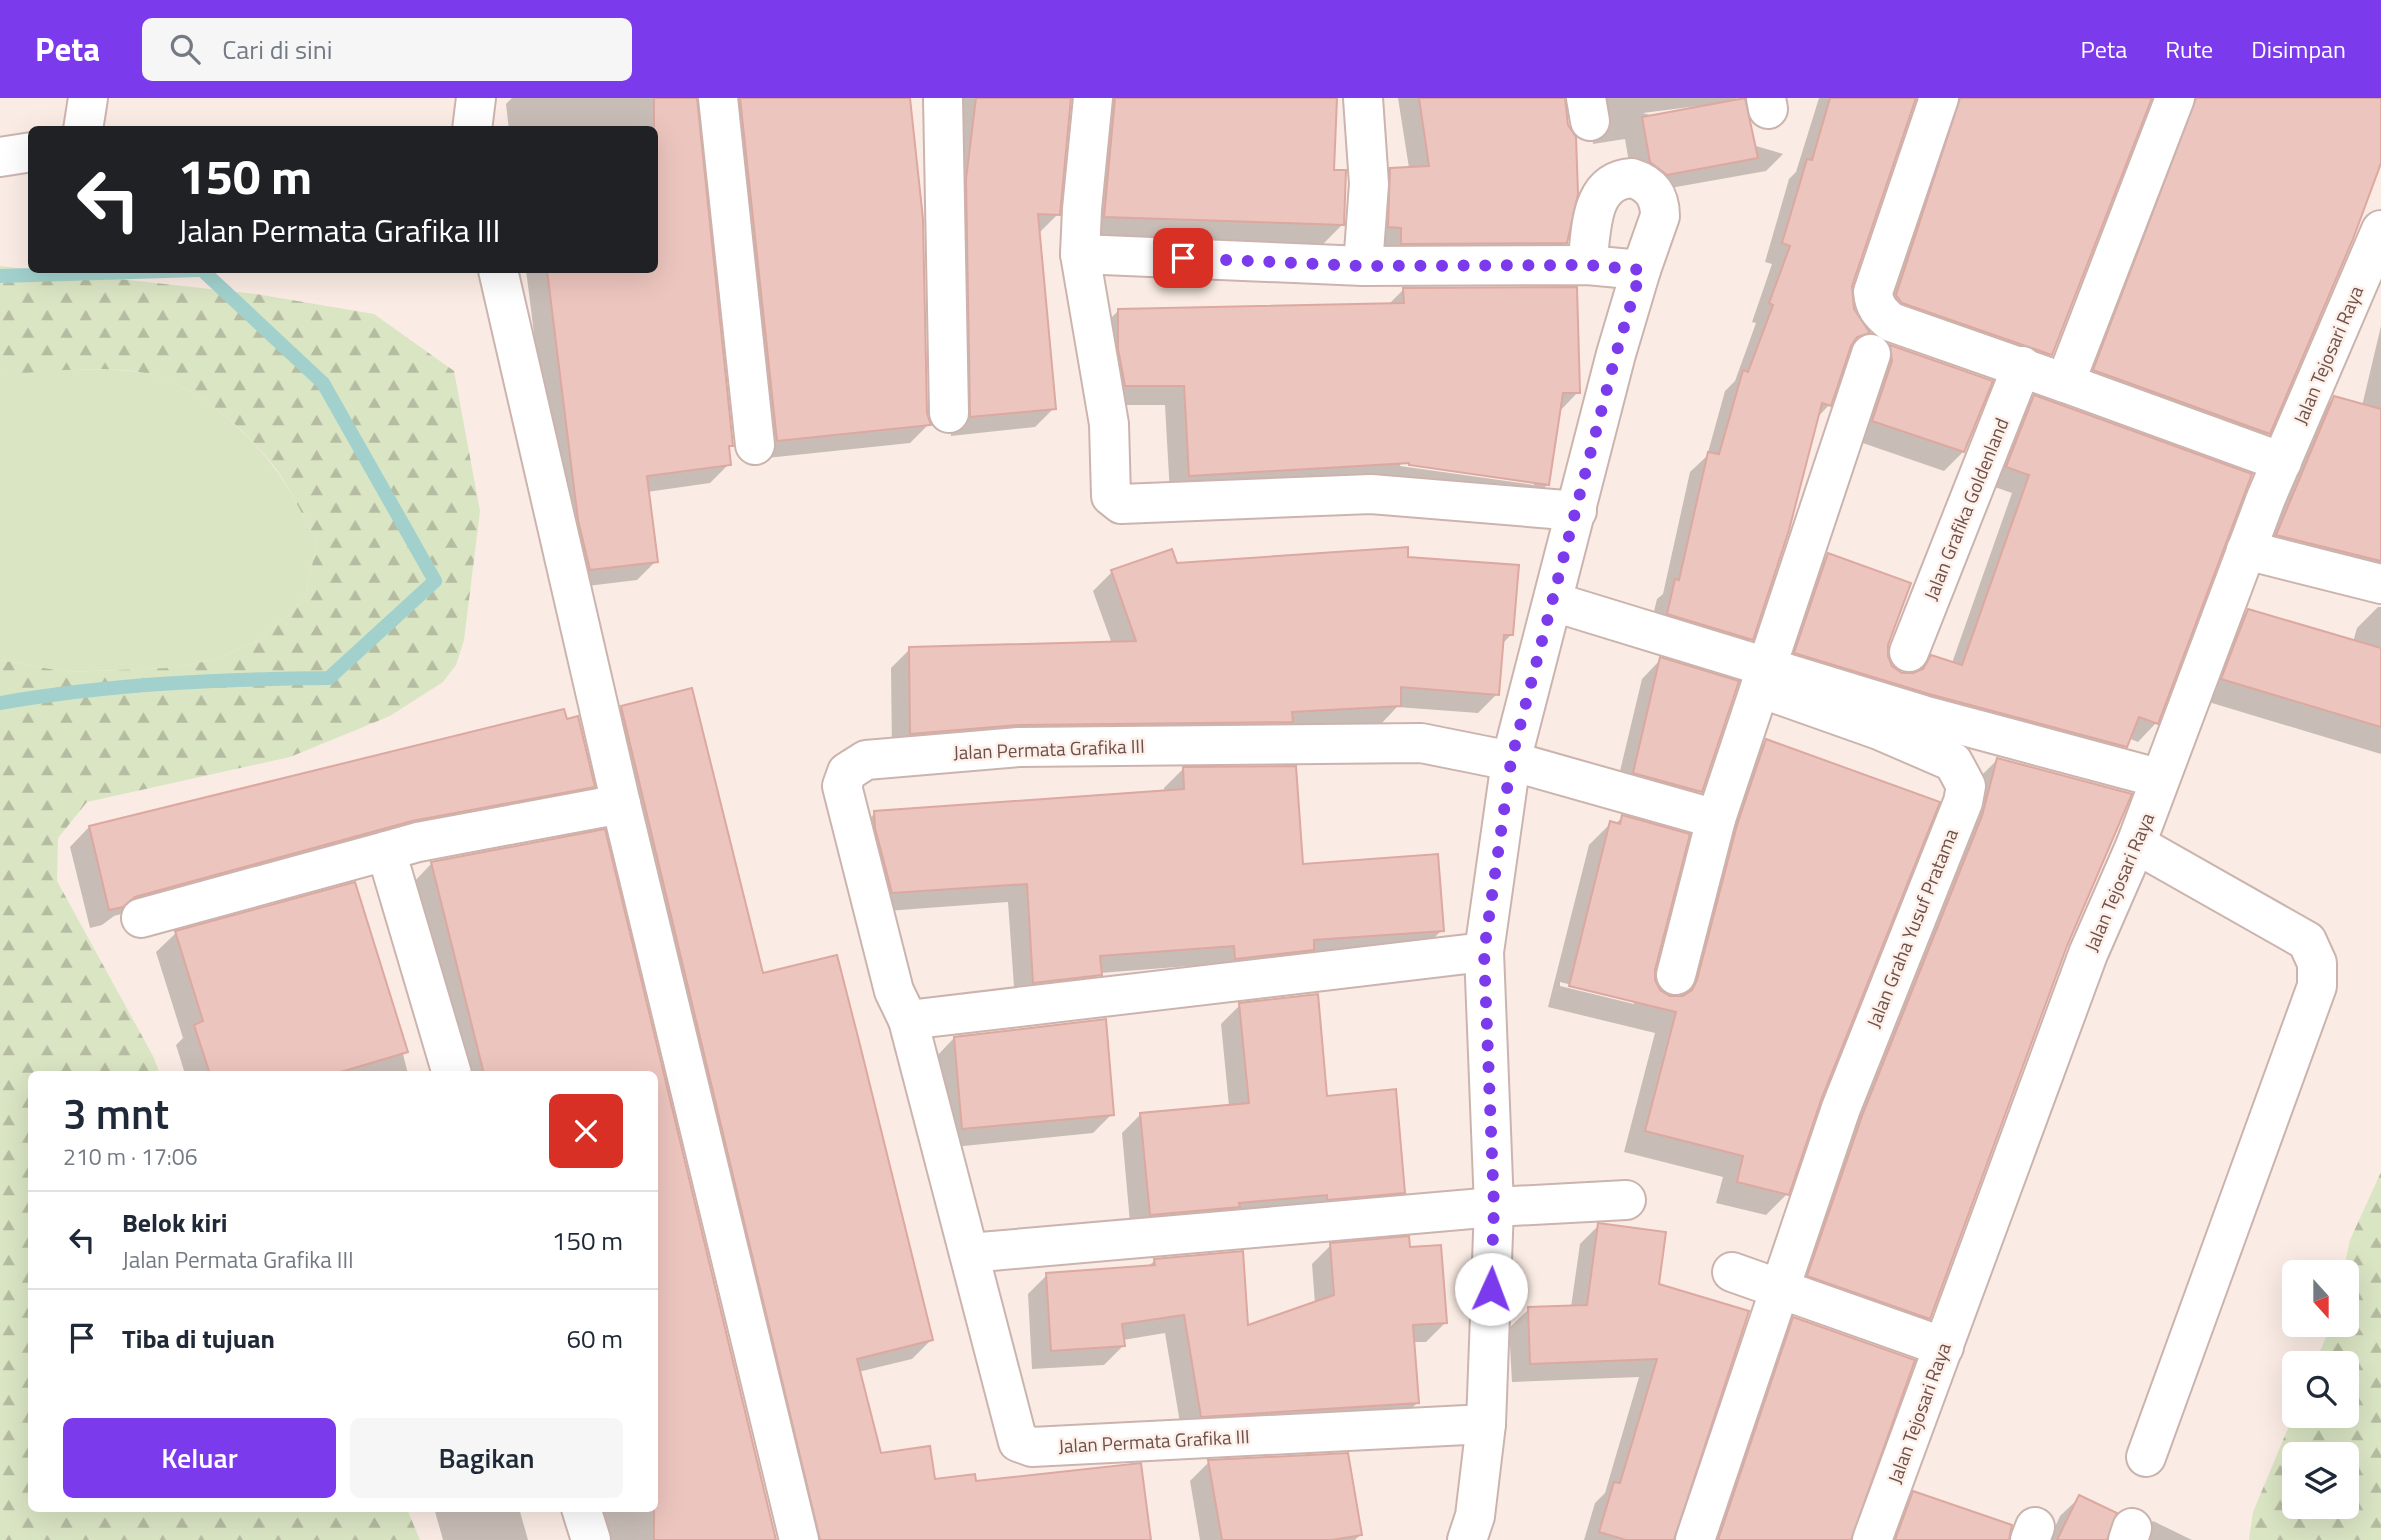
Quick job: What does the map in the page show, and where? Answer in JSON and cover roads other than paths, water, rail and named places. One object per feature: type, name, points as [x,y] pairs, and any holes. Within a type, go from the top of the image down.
[{"type":"street","points":[[84,126],[88,98]]},
{"type":"street","points":[[472,126],[476,98]]},
{"type":"street","points":[[718,98],[755,445]]},
{"type":"street","points":[[943,98],[949,413]]},
{"type":"street","points":[[1093,98],[1080,254],[1109,424],[1111,496],[1121,504],[1370,495],[1577,511]]},
{"type":"street","points":[[1363,98],[1369,184],[1363,266]]},
{"type":"street","points":[[1939,98],[1877,279],[1874,301],[1880,313],[1891,322],[2022,366],[2282,462]]},
{"type":"street","points":[[2066,383],[2175,98]]},
{"type":"street","points":[[0,157],[28,153]]},
{"type":"street","points":[[1467,1540],[1475,1517],[1486,1424],[1494,1207],[1484,952],[1511,761],[1616,354],[1660,216],[1660,206],[1651,187],[1632,178],[1612,183],[1599,195],[1587,265]]},
{"type":"street","name":"Jalan Tejosari Raya","points":[[1872,1540],[2088,954],[2136,844],[2246,550],[2381,230]]},
{"type":"street","points":[[1080,254],[1363,266],[1587,265],[1641,270]]},
{"type":"street","points":[[500,273],[621,804],[799,1540]]},
{"type":"street","points":[[1676,975],[1716,819],[1871,354]]},
{"type":"street","name":"Jalan Grafika Goldenland","points":[[1909,652],[2022,366]]},
{"type":"street","points":[[2246,550],[2381,584]]},
{"type":"street","points":[[1554,602],[1763,677],[1923,715],[2143,774]]},
{"type":"street","name":"Jalan Graha Yusuf Pratama","points":[[1695,1540],[1841,1108],[1963,802],[1966,786],[1953,762],[1763,677]]},
{"type":"street","name":"Jalan Permata Grafika III","points":[[1486,1424],[1032,1447],[1018,1442],[908,1020],[894,991],[842,786],[847,772],[855,764],[866,760],[1019,747],[1421,743],[1511,761]]},
{"type":"street","points":[[1511,761],[1716,819]]},
{"type":"street","points":[[141,918],[418,842],[621,804]]},
{"type":"street","points":[[2136,844],[2307,941],[2317,963],[2317,986],[2146,1457]]},
{"type":"street","points":[[386,850],[442,1071]]},
{"type":"street","points":[[908,1020],[1484,952]]},
{"type":"street","points":[[969,1253],[1494,1207],[1626,1200]]},
{"type":"street","points":[[1732,1272],[1779,1291],[1944,1347]]},
{"type":"street","points":[[582,1512],[591,1540]]},
{"type":"waterway","points":[[0,276],[100,273]]},
{"type":"waterway","points":[[0,703],[82,691],[164,684],[329,678],[435,581],[323,383],[205,273]]}]
